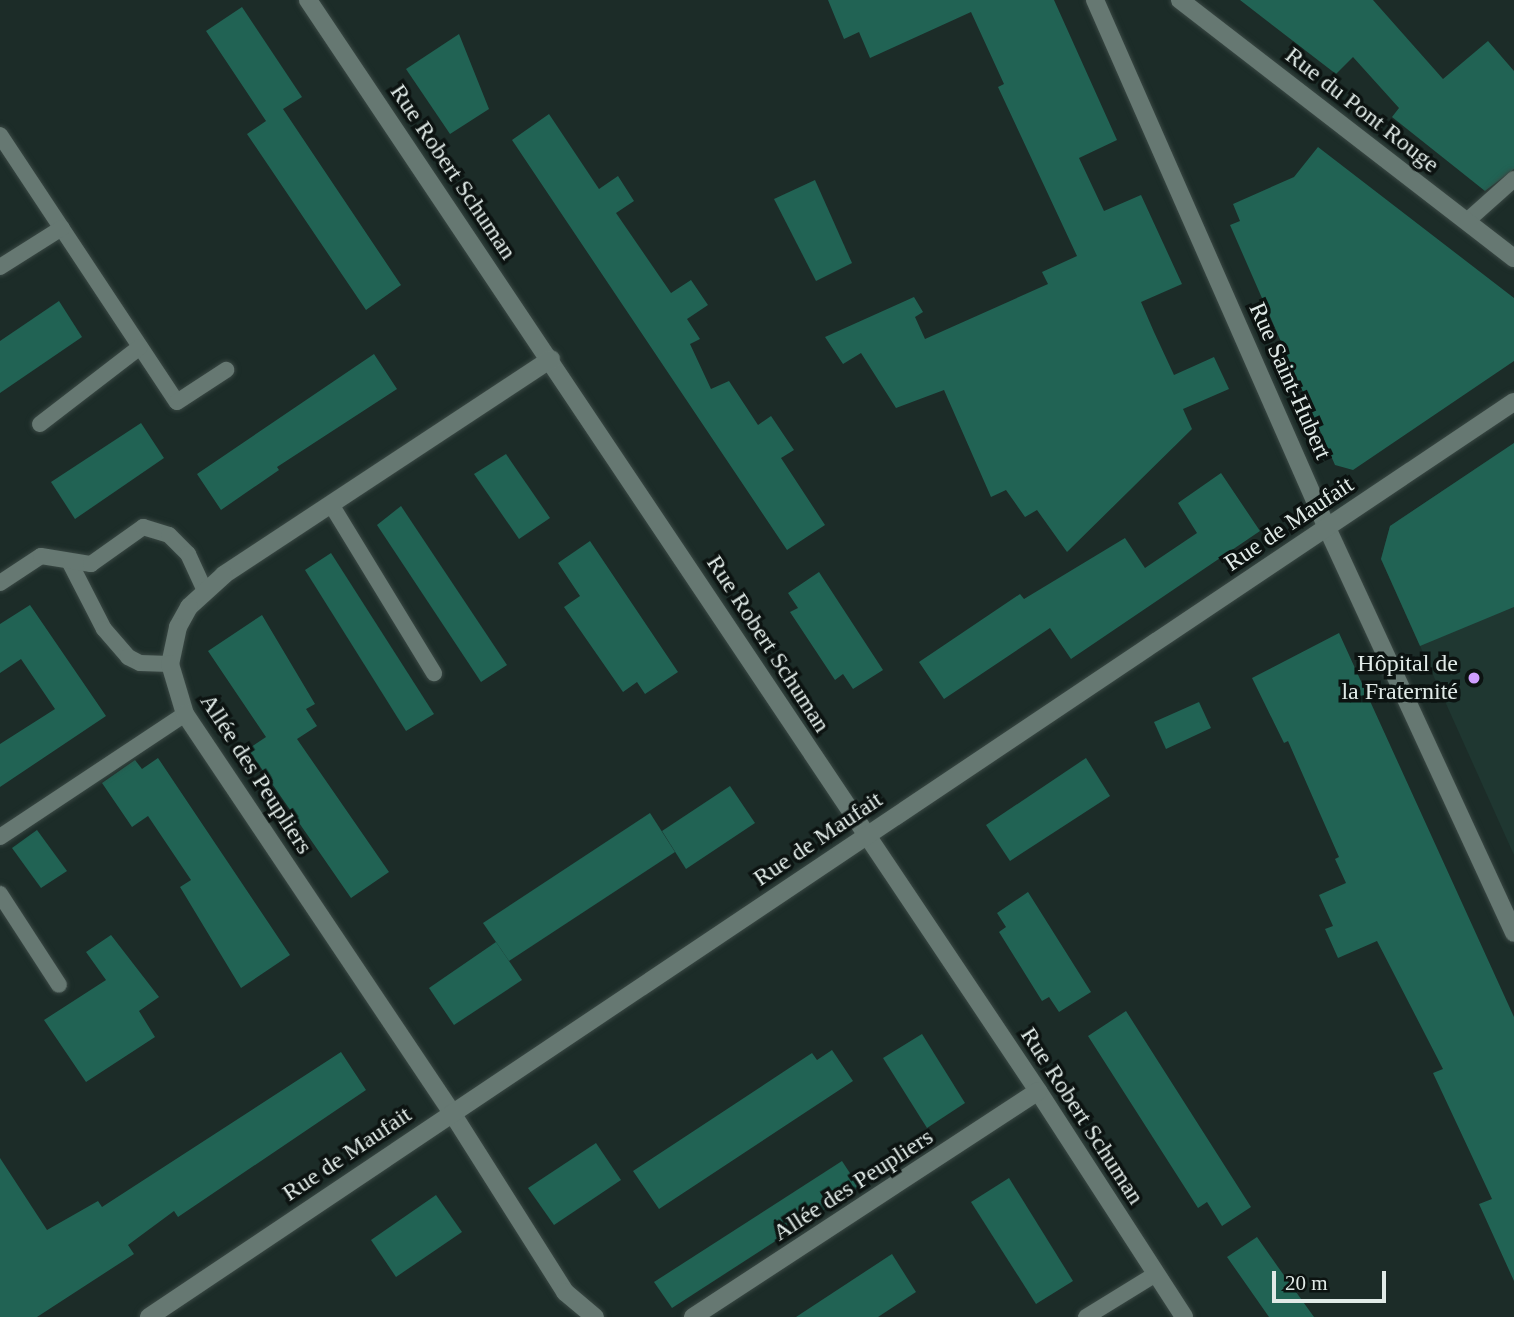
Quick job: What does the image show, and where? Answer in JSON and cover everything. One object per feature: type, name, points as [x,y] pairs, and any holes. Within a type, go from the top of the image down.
[{"type":"street","name":"Rue Robert Schuman","points":[[308,0],[551,359],[1038,1091],[1184,1317]]},
{"type":"street","name":"Rue Saint-Hubert","points":[[1095,0],[1327,528],[1514,933]]},
{"type":"street","name":"Rue du Pont Rouge","points":[[1180,0],[1514,258]]},
{"type":"street","name":"Allée des Peupliers","points":[[551,359],[205,591],[178,627],[170,664],[185,715],[452,1113],[565,1292],[596,1317]]},
{"type":"street","name":"Rue de Maufait","points":[[149,1317],[1514,402]]},
{"type":"street","name":"Allée des Peupliers","points":[[694,1317],[1038,1091]]},
{"type":"lane","points":[[0,135],[177,402],[226,370]]},
{"type":"lane","points":[[1467,222],[1514,179]]},
{"type":"lane","points":[[0,267],[62,228]]},
{"type":"lane","points":[[40,424],[140,347]]},
{"type":"lane","points":[[332,506],[435,673]]},
{"type":"lane","points":[[0,583],[41,556],[91,564],[143,527],[169,535],[188,554],[205,591]]},
{"type":"lane","points":[[69,561],[104,629],[128,657],[140,663],[170,664]]},
{"type":"lane","points":[[0,837],[185,715]]},
{"type":"lane","points":[[0,894],[59,985]]},
{"type":"lane","points":[[1087,1317],[1156,1274]]},
{"type":"shaded area","name":"Hôpital de la Fraternité","points":[[1514,443],[1514,855],[1381,559],[1390,526]]},
{"type":"building","points":[[828,0],[1054,0],[1117,140],[1079,158],[1104,211],[1141,195],[1182,284],[1141,302],[1154,332],[1174,375],[1214,357],[1229,389],[1183,409],[1192,429],[1067,552],[1037,510],[1025,517],[1006,490],[991,497],[944,390],[896,408],[861,353],[843,364],[825,337],[914,297],[923,312],[915,317],[925,339],[1048,284],[1042,272],[1077,256],[998,87],[1004,84],[971,12],[870,58],[859,32],[844,39]]},
{"type":"building","points":[[1240,0],[1373,0],[1443,79],[1488,41],[1514,71],[1514,169],[1485,191],[1392,117],[1399,108],[1353,57],[1336,74]]},
{"type":"building","points":[[242,7],[302,97],[283,109],[401,285],[366,310],[247,134],[266,121],[206,31]]},
{"type":"building","points":[[459,34],[489,109],[450,134],[406,69]]},
{"type":"building","points":[[549,114],[599,189],[618,176],[634,201],[616,213],[671,293],[691,280],[708,305],[687,319],[700,339],[690,344],[711,389],[729,381],[758,425],[771,416],[794,450],[781,458],[825,525],[787,550],[512,140]]},
{"type":"building","points":[[1318,147],[1514,298],[1514,361],[1353,470],[1335,465],[1230,225],[1240,221],[1233,204],[1294,177]]},
{"type":"building","points":[[815,180],[852,263],[816,281],[774,199]]},
{"type":"building","points":[[59,301],[82,337],[0,393],[0,341]]},
{"type":"building","points":[[374,354],[397,389],[277,467],[279,470],[221,510],[197,474]]},
{"type":"building","points":[[141,423],[164,458],[75,519],[51,482]]},
{"type":"building","points":[[1514,443],[1514,607],[1420,646],[1381,559],[1390,526]]},
{"type":"building","points":[[506,454],[550,518],[519,539],[474,474]]},
{"type":"building","points":[[1221,473],[1260,531],[1071,659],[1050,628],[944,699],[919,662],[1020,594],[1024,599],[1125,538],[1145,568],[1197,533],[1178,503]]},
{"type":"building","points":[[401,506],[507,665],[481,682],[377,525]]},
{"type":"building","points":[[590,541],[678,672],[645,694],[637,682],[623,692],[564,607],[580,596],[558,563]]},
{"type":"building","points":[[331,553],[434,714],[406,731],[305,570]]},
{"type":"building","points":[[819,572],[883,670],[853,689],[843,674],[835,680],[790,612],[798,608],[788,593]]},
{"type":"building","points":[[30,605],[106,716],[0,787],[0,744],[55,709],[21,659],[0,673],[0,624]]},
{"type":"building","points":[[262,615],[315,704],[306,709],[317,726],[297,739],[389,872],[351,898],[248,749],[266,737],[208,651]]},
{"type":"building","points":[[1339,633],[1514,1017],[1514,1281],[1479,1204],[1492,1199],[1433,1073],[1443,1069],[1377,941],[1338,958],[1325,929],[1333,926],[1319,895],[1346,883],[1335,859],[1339,857],[1288,741],[1284,743],[1252,678]]},
{"type":"building","points":[[1199,702],[1211,728],[1166,749],[1154,722]]},
{"type":"building","points":[[158,758],[290,955],[241,988],[180,887],[191,880],[148,816],[132,827],[102,783],[135,760],[142,769]]},
{"type":"building","points":[[1086,758],[1110,796],[1010,861],[986,825]]},
{"type":"building","points":[[730,786],[755,823],[686,869],[662,831]]},
{"type":"building","points":[[650,813],[675,852],[509,961],[483,923]]},
{"type":"building","points":[[37,830],[67,871],[41,888],[12,848]]},
{"type":"building","points":[[1028,892],[1091,992],[1059,1012],[1049,997],[1042,1001],[999,932],[1006,927],[997,913]]},
{"type":"building","points":[[111,935],[159,997],[139,1011],[155,1037],[86,1082],[44,1020],[106,980],[86,952]]},
{"type":"building","points":[[496,942],[522,980],[454,1025],[429,988]]},
{"type":"building","points":[[1126,1011],[1251,1207],[1222,1226],[1207,1202],[1198,1208],[1088,1036]]},
{"type":"building","points":[[922,1034],[965,1103],[927,1128],[883,1058]]},
{"type":"building","points":[[832,1050],[853,1081],[659,1209],[633,1171],[812,1053],[817,1060]]},
{"type":"building","points":[[341,1052],[366,1090],[178,1217],[174,1211],[128,1245],[134,1254],[37,1317],[0,1317],[0,1158],[47,1230],[98,1201],[102,1207]]},
{"type":"building","points":[[596,1143],[621,1180],[554,1225],[528,1188]]},
{"type":"building","points":[[842,1161],[859,1187],[672,1308],[654,1282]]},
{"type":"building","points":[[1009,1178],[1073,1281],[1036,1304],[971,1202]]},
{"type":"building","points":[[436,1195],[462,1232],[396,1277],[371,1240]]},
{"type":"building","points":[[1257,1237],[1314,1317],[1269,1317],[1227,1257]]},
{"type":"building","points":[[892,1254],[916,1292],[878,1317],[796,1317]]},
{"type":"place","name":"Hôpital de la Fraternité","points":[[1474,678]]}]
